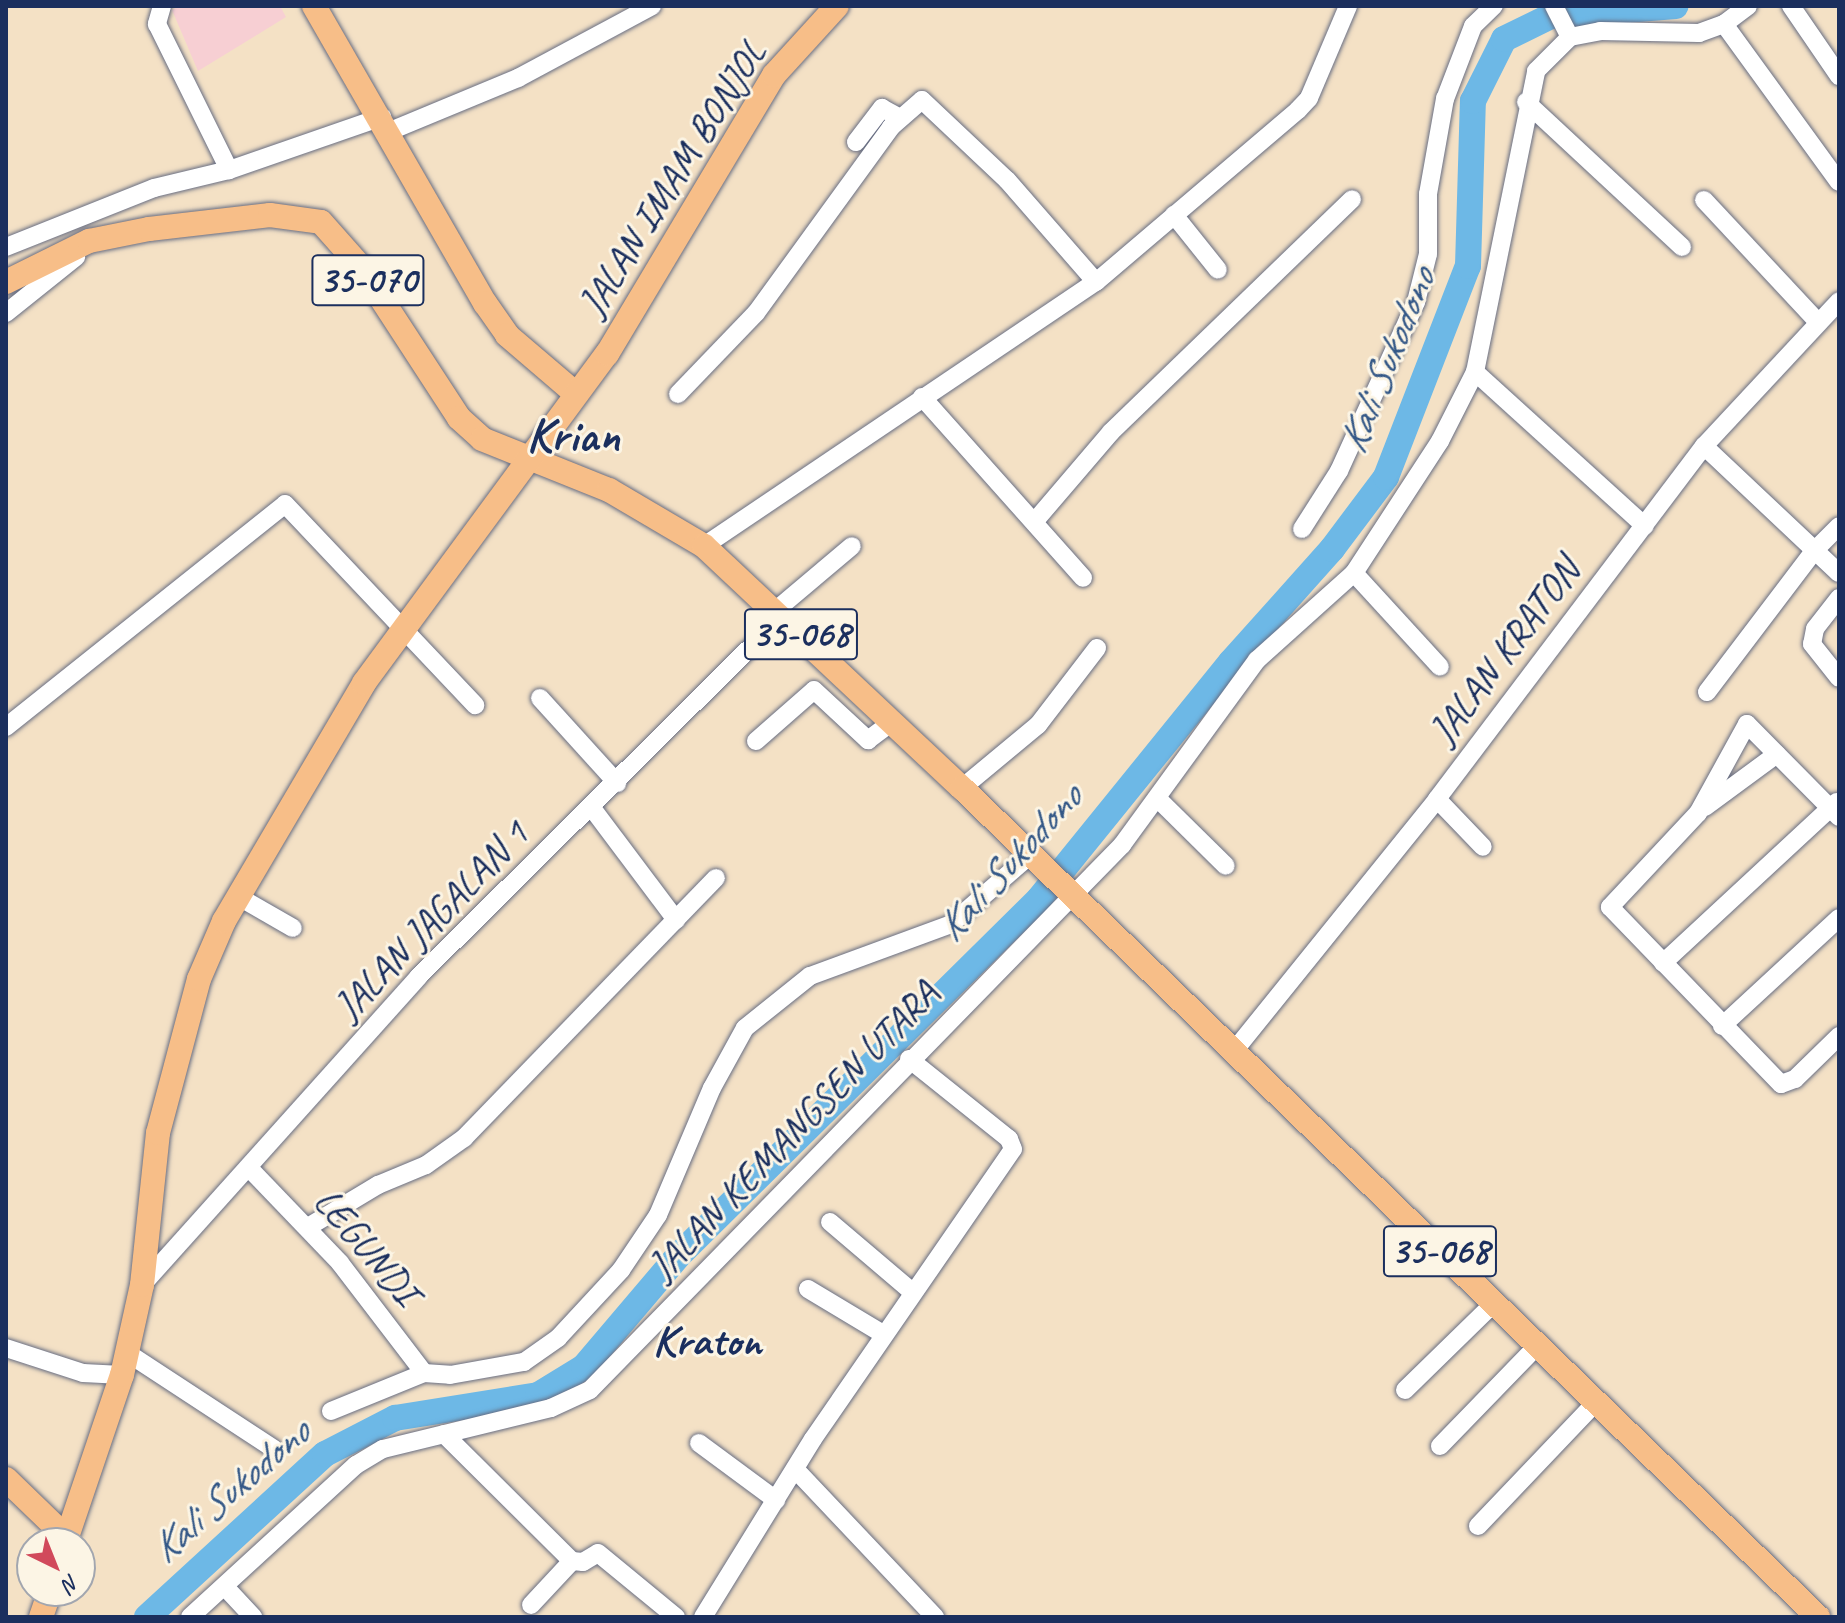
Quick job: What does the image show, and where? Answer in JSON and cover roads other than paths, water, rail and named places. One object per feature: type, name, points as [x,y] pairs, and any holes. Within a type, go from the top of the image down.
[{"type":"main road","points":[[314,6],[507,335],[576,394]]},
{"type":"main road","name":"JALAN IMAM BONJOL","points":[[71,1527],[124,1363],[142,1285],[158,1133],[171,1080],[199,979],[239,897],[321,750],[402,632],[607,354],[774,75],[837,6]]},
{"type":"main road","name":"35-070","points":[[6,282],[89,241],[149,229],[270,215],[321,222],[360,266],[453,412],[482,439],[531,457]]},
{"type":"main road","name":"35-068","points":[[531,457],[639,505],[704,546],[779,613],[1494,1303],[1594,1404],[1818,1617]]},
{"type":"main road","points":[[6,1479],[53,1527]]},
{"type":"street","points":[[162,6],[157,24],[229,170]]},
{"type":"street","points":[[6,247],[154,188],[229,170],[386,124],[518,78],[652,6]]},
{"type":"street","points":[[704,546],[1096,282],[1309,98],[1348,6]]},
{"type":"street","points":[[1302,529],[1339,471],[1416,302],[1428,254],[1429,186],[1459,55],[1473,26],[1494,6]]},
{"type":"street","points":[[1554,6],[1567,34],[1600,31],[1699,33],[1724,24],[1748,6]]},
{"type":"street","points":[[1791,6],[1839,76]]},
{"type":"street","points":[[1724,24],[1839,182]]},
{"type":"street","name":"JALAN KEMANGSEN UTARA","points":[[190,1617],[226,1588],[356,1465],[383,1449],[551,1408],[590,1390],[909,1059],[1065,891],[1122,845],[1257,660],[1354,573],[1440,441],[1475,372],[1502,256],[1526,102],[1536,71],[1567,34]]},
{"type":"street","points":[[678,394],[756,313],[895,114],[926,101],[1007,180],[1096,282]]},
{"type":"street","points":[[1526,102],[1682,247]]},
{"type":"street","points":[[856,142],[882,108],[895,114]]},
{"type":"street","points":[[1035,521],[1111,432],[1352,199]]},
{"type":"street","points":[[1704,200],[1817,321]]},
{"type":"street","points":[[1174,215],[1218,270]]},
{"type":"street","points":[[6,313],[86,251],[149,229]]},
{"type":"street","name":"JALAN KRATON","points":[[1234,1051],[1437,799],[1704,446],[1817,321],[1839,301]]},
{"type":"street","points":[[1475,372],[1645,526]]},
{"type":"street","points":[[922,397],[1083,578]]},
{"type":"street","points":[[1704,446],[1839,573]]},
{"type":"street","points":[[6,727],[283,504],[291,507],[402,632],[475,705]]},
{"type":"street","points":[[1707,692],[1814,551],[1839,526]]},
{"type":"street","name":"JALAN JAGALAN 1","points":[[142,1285],[250,1169],[418,977],[617,783],[779,613],[852,546]]},
{"type":"street","points":[[1354,573],[1440,667]]},
{"type":"street","points":[[1839,598],[1815,629],[1812,644],[1839,678]]},
{"type":"street","points":[[962,788],[1038,725],[1097,648]]},
{"type":"street","points":[[756,741],[814,690],[868,740],[892,722]]},
{"type":"street","points":[[540,698],[617,783]]},
{"type":"street","points":[[1663,963],[1836,808],[1746,724],[1698,813]]},
{"type":"street","points":[[1777,754],[1698,813],[1610,907],[1722,1026],[1787,1085],[1839,1036]]},
{"type":"street","points":[[1158,799],[1226,866]]},
{"type":"street","points":[[1437,799],[1483,847]]},
{"type":"street","points":[[592,808],[676,920]]},
{"type":"street","points":[[331,1411],[424,1373],[450,1375],[524,1362],[558,1338],[621,1270],[658,1215],[712,1088],[745,1028],[810,976],[951,924],[1032,859]]},
{"type":"street","points":[[308,1227],[378,1185],[426,1165],[464,1138],[565,1029],[716,878]]},
{"type":"street","points":[[239,897],[293,928]]},
{"type":"street","points":[[1722,1026],[1839,918]]},
{"type":"street","points":[[713,1614],[795,1469],[911,1291],[1013,1144],[909,1059]]},
{"type":"street","name":"LEGUNDI","points":[[250,1169],[308,1227],[424,1373]]},
{"type":"street","points":[[830,1222],[911,1291]]},
{"type":"street","points":[[808,1289],[883,1334]]},
{"type":"street","points":[[1405,1390],[1494,1303]]},
{"type":"street","points":[[1440,1446],[1537,1346]]},
{"type":"street","points":[[6,1348],[83,1373],[124,1363],[274,1449]]},
{"type":"street","points":[[1478,1526],[1594,1404]]},
{"type":"street","points":[[444,1434],[572,1561],[583,1562],[598,1553],[676,1617]]},
{"type":"street","points":[[699,1443],[776,1500]]},
{"type":"street","points":[[795,1469],[935,1617]]},
{"type":"street","points":[[531,1605],[572,1561]]},
{"type":"street","points":[[226,1588],[253,1617]]},
{"type":"waterway","name":"Kali Sukodono","points":[[147,1617],[325,1454],[395,1418],[538,1395],[584,1367],[679,1255],[1039,899],[1231,662],[1332,549],[1386,477],[1468,266],[1473,101],[1504,39],[1551,16],[1676,6]]},
{"type":"district","name":"Krian","points":[[573,436]]},
{"type":"district","name":"Kraton","points":[[707,1341]]}]
